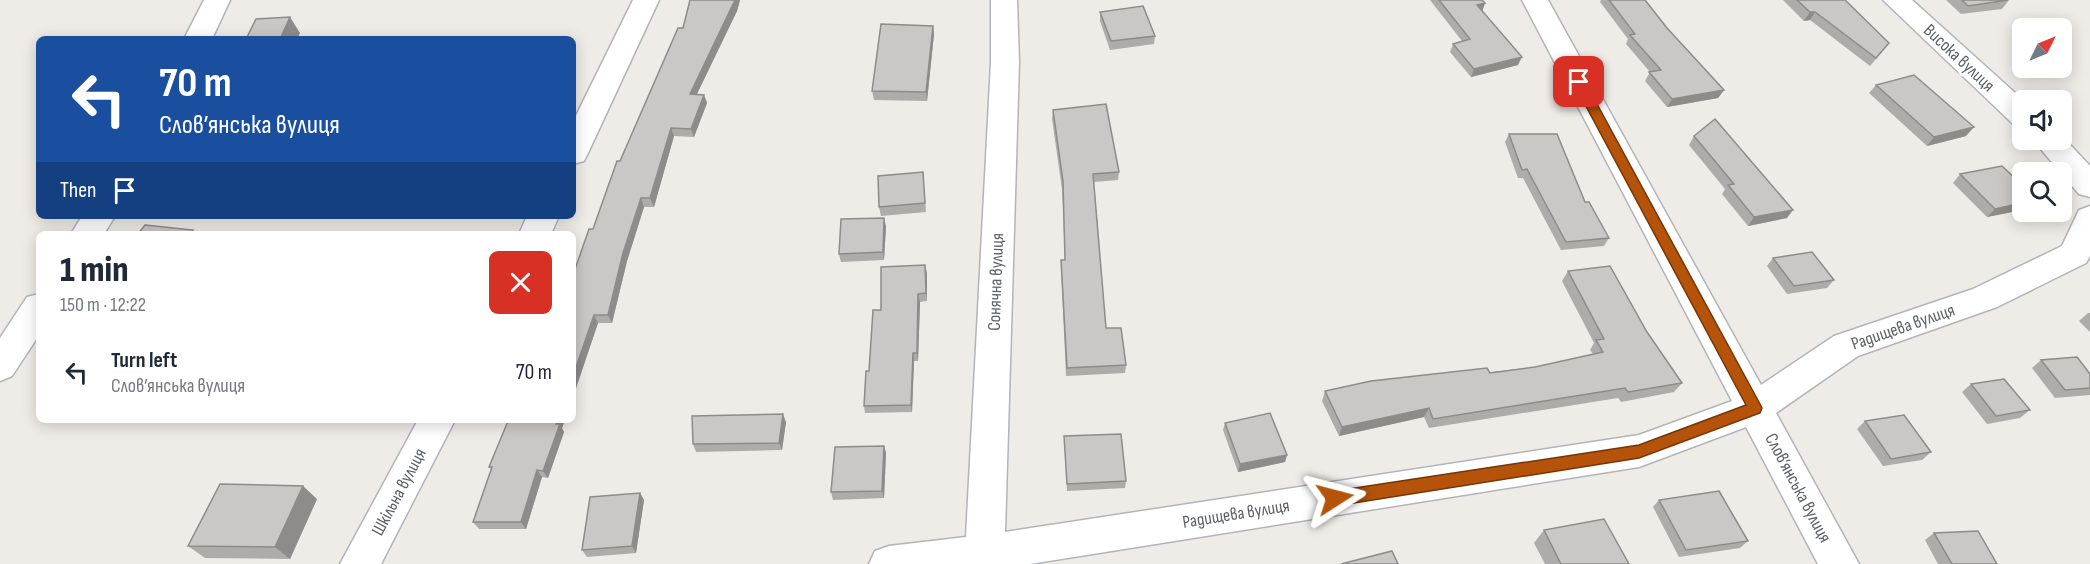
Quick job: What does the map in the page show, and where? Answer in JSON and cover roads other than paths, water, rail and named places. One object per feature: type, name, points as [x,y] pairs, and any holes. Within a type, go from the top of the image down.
[{"type":"street","points":[[199,36],[217,0]]},
{"type":"street","points":[[576,147],[646,0]]},
{"type":"street","name":"Сонячна вулиця","points":[[985,558],[1005,62],[1004,0]]},
{"type":"street","name":"Слов’янська вулиця","points":[[1535,0],[1839,564]]},
{"type":"street","name":"Висока вулиця","points":[[1896,0],[2012,107]]},
{"type":"street","points":[[2064,150],[2080,160],[2090,186]]},
{"type":"street","name":"Радищева вулиця","points":[[889,564],[985,558],[1639,452],[1755,408],[1846,346],[1986,298],[2075,254],[2090,219]]},
{"type":"street","points":[[0,366],[36,312]]},
{"type":"street","name":"Шкільна вулиця","points":[[360,564],[435,423]]}]
